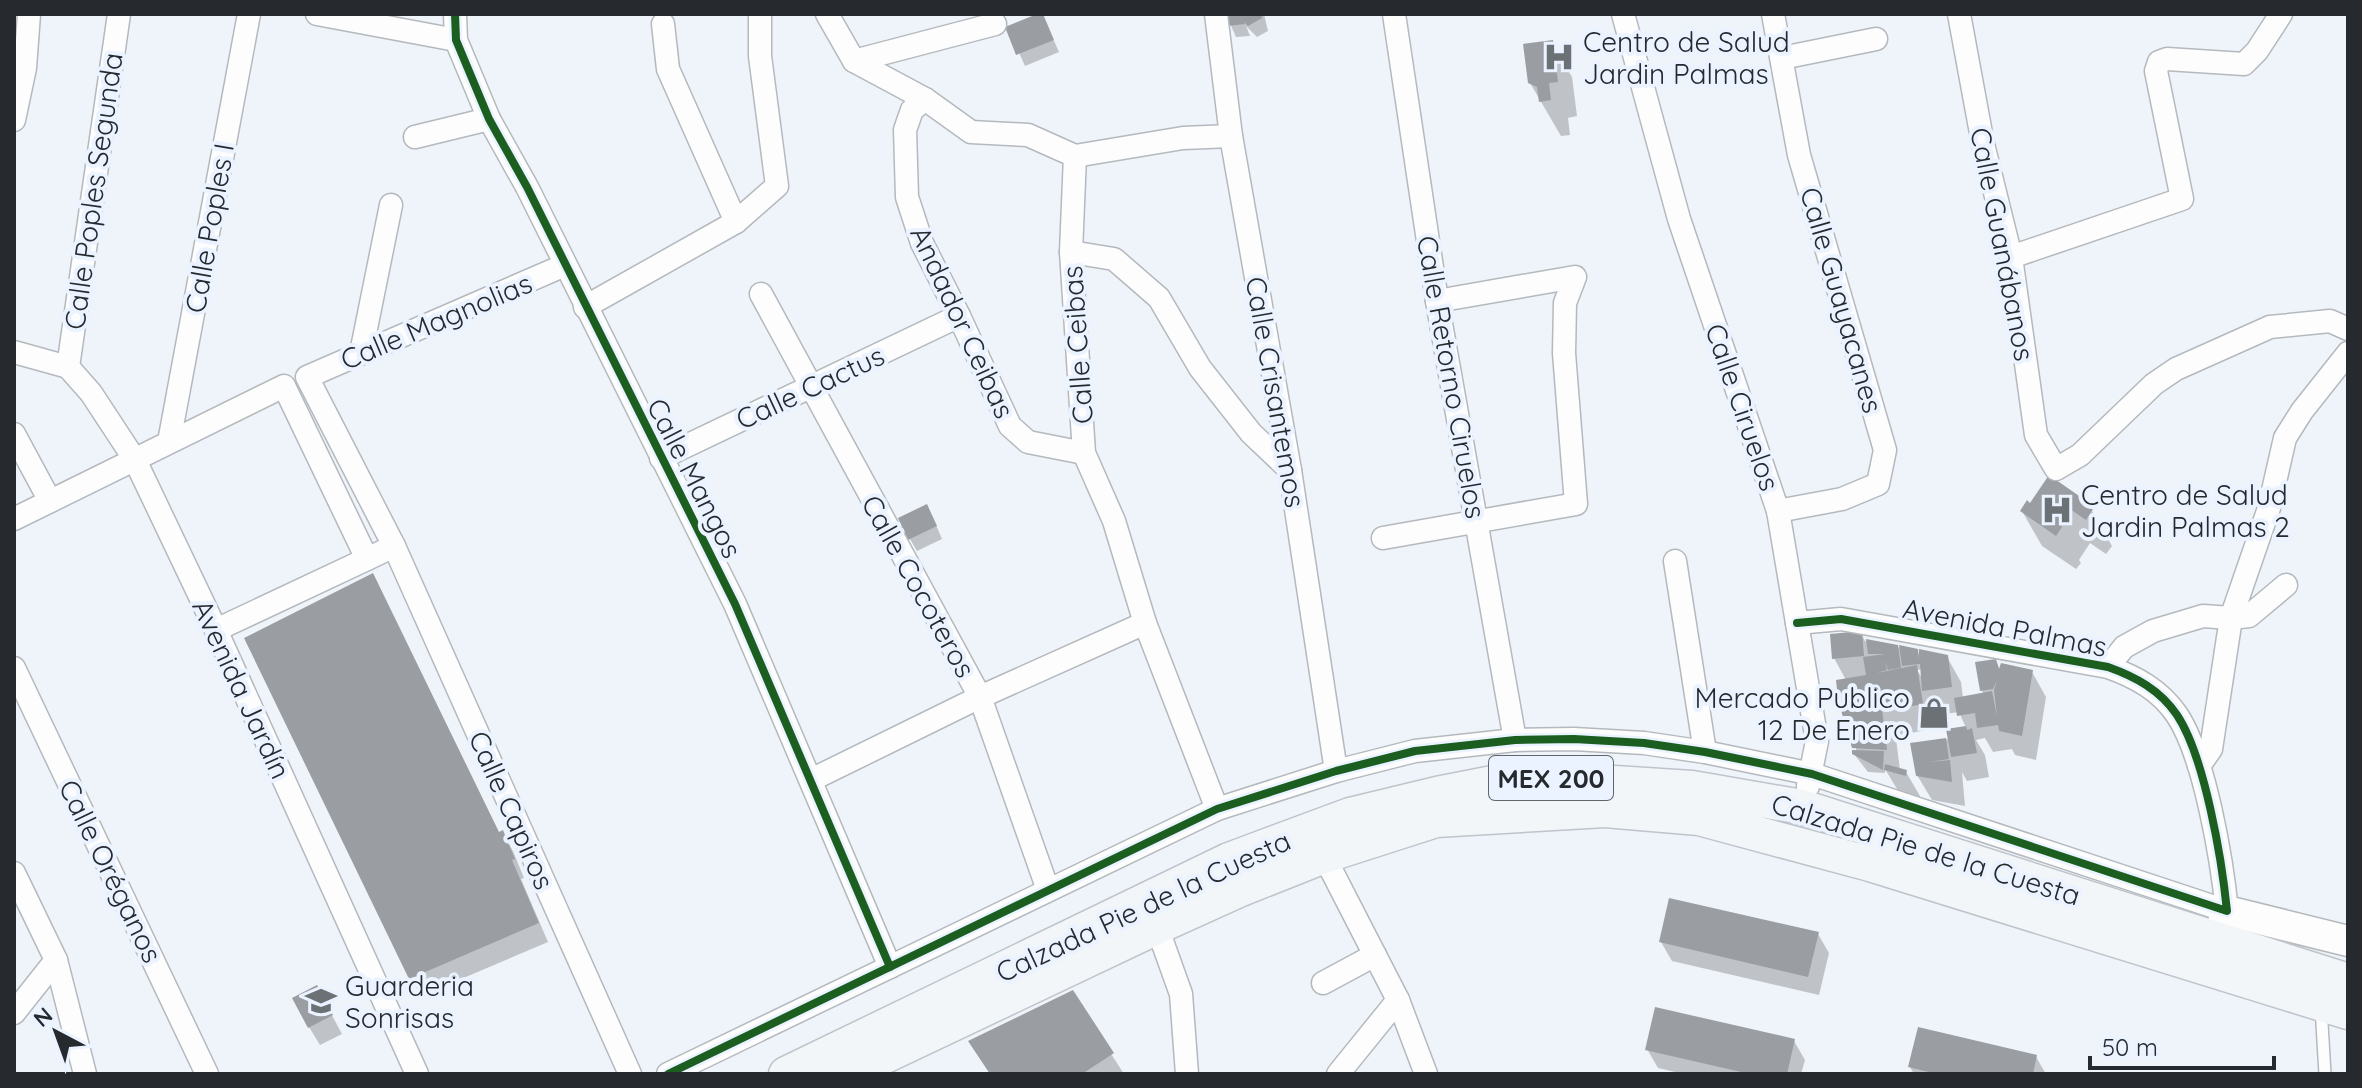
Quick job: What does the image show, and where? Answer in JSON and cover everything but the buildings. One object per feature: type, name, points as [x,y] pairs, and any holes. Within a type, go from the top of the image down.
[{"type":"main road","name":"Calzada Pie de la Cuesta","points":[[786,1074],[1229,860],[1350,815],[1523,777],[1692,788],[1802,807],[2223,924],[2348,981]]},
{"type":"main road","name":"Calzada Pie de la Cuesta","points":[[847,1074],[1157,927],[1324,856],[1436,820],[1605,810],[1699,818],[1870,864],[2335,1007]]},
{"type":"main road","points":[[2223,924],[2348,940]]},
{"type":"street","points":[[14,120],[25,68],[29,14]]},
{"type":"street","name":"Calle Poples Segunda","points":[[68,367],[119,14]]},
{"type":"street","name":"Calle Poples I","points":[[169,442],[249,14]]},
{"type":"street","points":[[317,14],[456,40]]},
{"type":"street","name":"Calle Mangos","points":[[455,14],[456,40],[489,119],[527,187],[735,604],[890,967]]},
{"type":"street","points":[[585,307],[736,222],[777,186],[760,56],[760,14]]},
{"type":"street","points":[[827,14],[854,61],[925,99],[971,132],[1028,135],[1075,156],[1183,138],[1231,136]]},
{"type":"street","name":"Calle Crisantemos","points":[[1216,14],[1231,136],[1290,470],[1336,771]]},
{"type":"street","name":"Calle Retorno Ciruelos","points":[[1394,14],[1437,301],[1515,740]]},
{"type":"street","name":"Calle Ciruelos","points":[[1623,14],[1679,219],[1778,511],[1817,741],[1812,774],[1802,807]]},
{"type":"street","name":"Calle Guayacanes","points":[[1773,14],[1799,155],[1885,450],[1878,484],[1842,499],[1778,511]]},
{"type":"street","name":"Calle Guanábanos","points":[[1959,14],[1983,144],[2011,257],[2036,435],[2056,469],[2080,455],[2154,384],[2176,369],[2270,327],[2330,321],[2348,329]]},
{"type":"street","points":[[2011,257],[2182,199],[2156,71],[2159,62],[2167,59],[2244,64],[2257,51],[2281,14]]},
{"type":"street","points":[[663,24],[668,69],[736,222]]},
{"type":"street","points":[[854,61],[995,24]]},
{"type":"street","points":[[1782,58],[1876,39]]},
{"type":"street","name":"Andador Ceibas","points":[[925,99],[912,110],[905,130],[907,197],[922,243],[1010,426],[1028,442],[1084,453]]},
{"type":"street","points":[[415,137],[489,119]]},
{"type":"street","name":"Calle Ceibas","points":[[1075,156],[1071,252],[1084,453],[1114,521],[1145,623],[1217,809]]},
{"type":"street","points":[[361,353],[391,205]]},
{"type":"street","points":[[1071,252],[1114,259],[1159,298],[1200,368],[1251,433],[1290,470]]},
{"type":"street","name":"Calle Magnolias","points":[[307,377],[565,265]]},
{"type":"street","points":[[1383,538],[1576,504],[1564,353],[1565,303],[1575,277],[1437,301]]},
{"type":"street","name":"Calle Cocoteros","points":[[761,294],[980,697],[1048,890]]},
{"type":"street","name":"Calle Cactus","points":[[661,458],[959,316]]},
{"type":"street","points":[[14,352],[68,367]]},
{"type":"street","points":[[2199,766],[2211,749],[2231,618],[2269,508],[2285,438],[2302,411],[2348,353]]},
{"type":"street","name":"Avenida Jardín","points":[[68,367],[91,393],[135,460],[216,630],[417,1074]]},
{"type":"street","name":"Calle Capiros","points":[[307,377],[394,546],[630,1074]]},
{"type":"street","points":[[14,519],[284,386],[367,559]]},
{"type":"street","points":[[14,434],[50,501]]},
{"type":"street","points":[[216,630],[394,546]]},
{"type":"street","points":[[1675,561],[1705,752]]},
{"type":"street","points":[[2108,667],[2124,647],[2153,631],[2203,616],[2249,616],[2286,585]]},
{"type":"street","name":"Avenida Palmas","points":[[1797,623],[1841,619],[2108,667],[2134,676],[2157,692],[2178,716],[2199,766],[2223,872],[2223,924]]},
{"type":"street","points":[[811,780],[980,697],[1145,623]]},
{"type":"street","name":"Calle Oréganos","points":[[14,668],[207,1074]]},
{"type":"street","points":[[668,1074],[1217,809],[1336,771],[1415,751],[1515,740],[1644,743],[1812,774],[2223,924]]},
{"type":"street","points":[[1324,856],[1398,1000],[1426,1074]]},
{"type":"street","points":[[14,873],[56,960],[85,1074]]},
{"type":"street","points":[[1157,927],[1181,994],[1187,1074]]},
{"type":"street","points":[[1323,983],[1375,955]]},
{"type":"street","points":[[14,1013],[56,960]]},
{"type":"street","points":[[1338,1074],[1398,1000]]},
{"type":"lane","points":[[2325,1074],[2335,1007]]},
{"type":"cycle path","points":[[455,14],[456,40],[489,119],[527,187],[735,604],[890,967]]},
{"type":"cycle path","points":[[668,1074],[1217,809],[1336,771],[1415,751],[1515,740],[1644,743],[1812,774],[2227,911],[2216,838],[2196,756],[2177,715],[2147,685],[2108,667],[1841,619],[1797,623]]},
{"type":"place","name":"Centro de Salud Jardin Palmas","points":[[1559,57]]},
{"type":"place","name":"Centro de Salud Jardin Palmas 2","points":[[2057,510]]},
{"type":"place","name":"Mercado Publico 12 De Enero","points":[[1934,713]]},
{"type":"place","name":"Guarderia Sonrisas","points":[[321,1001]]}]
